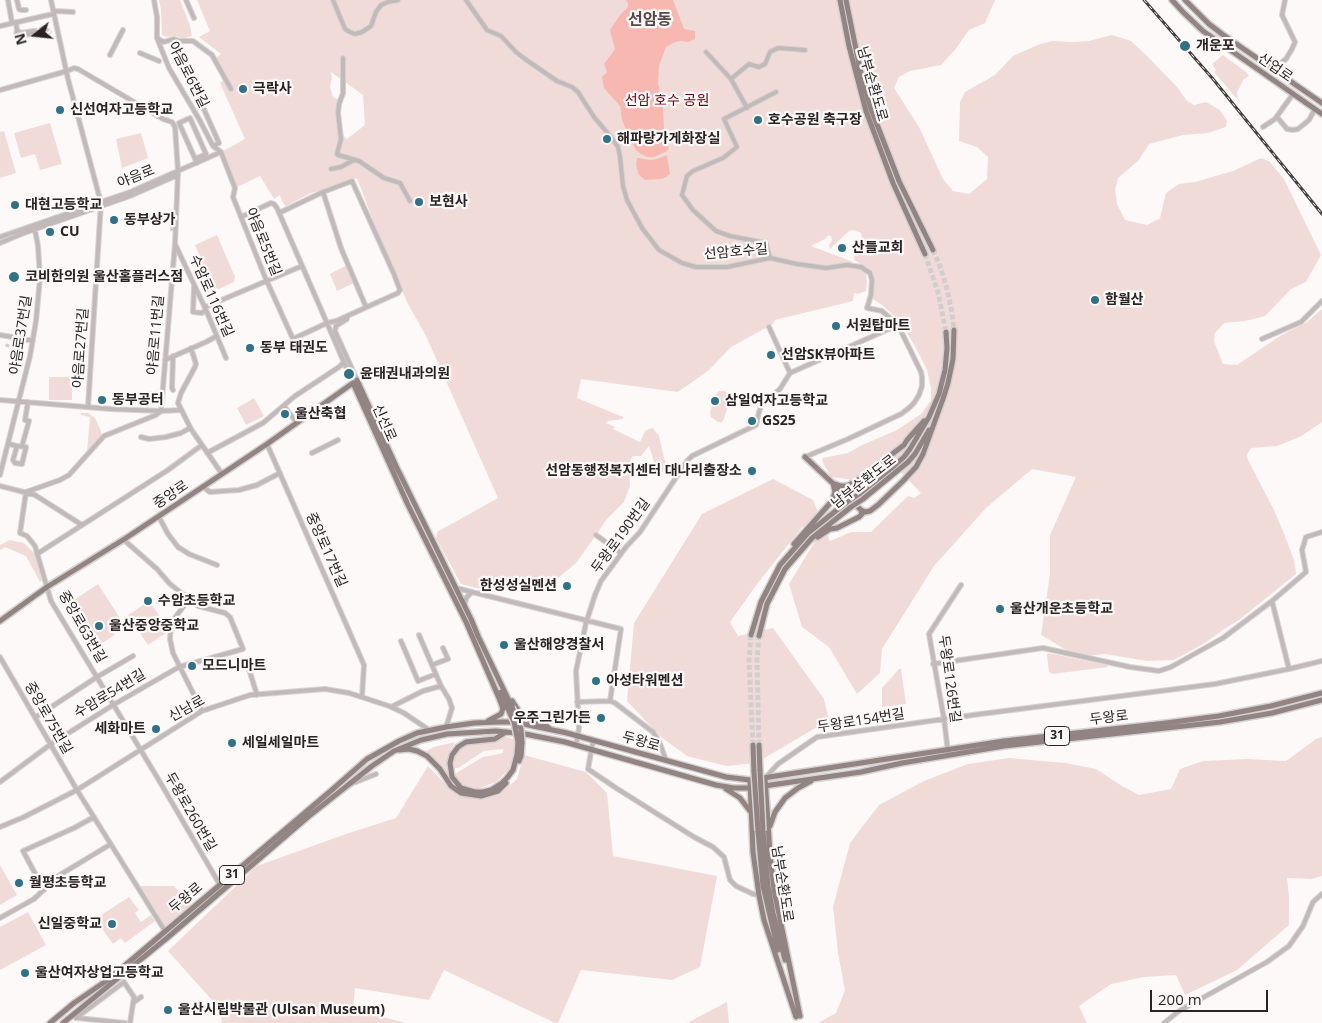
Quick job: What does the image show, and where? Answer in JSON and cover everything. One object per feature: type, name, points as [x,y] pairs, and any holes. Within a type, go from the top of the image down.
[{"type":"main road","name":"남부순환도로","points":[[840,0],[854,70],[866,111],[893,183],[925,254]]},
{"type":"main road","name":"남부순환도로","points":[[846,0],[858,61],[871,109],[899,181],[933,250]]},
{"type":"main road","name":"산업로","points":[[1172,0],[1203,30],[1322,114]]},
{"type":"main road","name":"산업로","points":[[1185,0],[1222,34],[1322,103]]},
{"type":"main road","name":"남부순환도로","points":[[751,635],[761,602],[774,576],[780,565],[802,539],[819,524],[863,498],[900,470],[915,454],[934,420],[948,384],[953,359],[954,330]]},
{"type":"main road","name":"남부순환도로","points":[[759,636],[763,616],[772,593],[785,569],[802,549],[849,505],[858,494],[896,465],[907,453],[922,429],[935,404],[945,370],[946,332]]},
{"type":"main road","name":"중앙로","points":[[0,622],[47,588],[124,540],[268,444],[355,382]]},
{"type":"main road","name":"신선로","points":[[355,382],[408,505],[449,586],[469,620]]},
{"type":"main road","name":"신선로","points":[[355,382],[465,606],[469,620]]},
{"type":"main road","points":[[805,457],[861,510],[868,512],[875,508],[912,472],[923,454],[944,396]]},
{"type":"main road","points":[[832,483],[841,486],[852,484],[904,446],[935,404]]},
{"type":"main road","points":[[774,576],[778,566],[797,539],[832,501],[836,492],[832,483]]},
{"type":"main road","points":[[802,549],[830,529],[837,528],[859,518],[862,514],[861,510]]},
{"type":"main road","points":[[394,751],[409,749],[427,756],[440,769],[451,786],[461,793],[481,796],[498,791],[511,779],[521,756],[520,743],[510,708],[469,620]]},
{"type":"main road","points":[[469,620],[503,709],[501,714],[485,723]]},
{"type":"main road","points":[[469,620],[480,633],[511,700],[520,713],[528,719],[542,723],[551,730]]},
{"type":"main road","name":"두왕로","points":[[63,1023],[74,1018],[372,766],[394,751],[421,740],[447,734],[496,730],[543,737],[576,745],[716,785],[750,788],[862,772],[1004,741],[1219,716],[1271,706],[1322,693]]},
{"type":"main road","name":"두왕로","points":[[50,1023],[109,979],[367,759],[399,741],[429,730],[485,723],[514,722],[578,736],[726,778],[750,780],[1004,746],[1220,722],[1272,713],[1322,700]]},
{"type":"main road","points":[[507,732],[495,739],[466,742],[458,747],[452,755],[450,763],[452,777],[461,788],[483,792],[491,790],[502,783],[516,762],[520,743]]},
{"type":"main road","name":"남부순환도로","points":[[752,745],[757,772]]},
{"type":"main road","name":"남부순환도로","points":[[759,745],[757,772],[761,873],[766,900],[798,1019],[802,1023]]},
{"type":"main road","points":[[765,778],[774,890],[798,1019]]},
{"type":"main road","points":[[769,833],[775,812],[785,798],[798,788],[821,778]]},
{"type":"main road","points":[[750,780],[755,870],[764,920],[798,1019]]},
{"type":"main road","points":[[716,785],[727,789],[740,798],[751,813]]},
{"type":"main road","points":[[751,813],[754,806],[758,804],[765,807],[767,812]]},
{"type":"street","points":[[8,0],[17,30],[16,34],[21,39],[22,35]]},
{"type":"street","points":[[17,0],[19,9],[26,10]]},
{"type":"street","points":[[51,0],[66,71],[101,203]]},
{"type":"street","name":"야음로6번길","points":[[154,0],[157,17],[157,38],[169,68],[213,146],[221,152]]},
{"type":"street","points":[[186,0],[194,18]]},
{"type":"street","points":[[333,0],[345,28],[355,34],[371,26],[381,4],[398,0]]},
{"type":"street","name":"선암호수길","points":[[466,0],[486,30],[501,36],[525,59],[557,81],[572,87],[578,92],[594,117],[618,147],[622,186],[625,195],[642,228],[656,248],[682,264],[696,267],[727,267],[770,258],[826,268],[847,265],[861,267],[870,273],[872,280],[871,295],[867,308],[882,311],[898,325]]},
{"type":"street","points":[[1273,69],[1286,59],[1295,42],[1282,15],[1286,0]]},
{"type":"street","points":[[0,26],[53,14],[55,11],[73,12]]},
{"type":"street","points":[[110,56],[123,30]]},
{"type":"street","points":[[157,38],[164,42],[174,39],[193,41],[212,55],[231,89]]},
{"type":"street","points":[[732,79],[749,64],[759,67],[765,64],[770,52],[778,48],[805,50]]},
{"type":"street","points":[[706,52],[732,79],[747,108]]},
{"type":"street","points":[[140,54],[159,61]]},
{"type":"street","points":[[344,58],[342,93],[338,113],[340,125],[338,155],[359,161],[384,178],[400,183],[410,202]]},
{"type":"street","name":"야음로11번길","points":[[66,71],[74,68],[78,69],[163,119],[172,122],[175,127],[178,173],[175,244],[161,411]]},
{"type":"street","points":[[0,90],[66,71]]},
{"type":"street","points":[[770,258],[766,243],[730,236],[716,231],[693,210],[682,195],[688,176],[693,171],[723,158],[736,147],[724,119],[776,92]]},
{"type":"street","points":[[1263,127],[1277,117],[1293,94]]},
{"type":"street","points":[[202,105],[219,143],[213,146]]},
{"type":"street","points":[[1277,117],[1287,129],[1298,129],[1309,120],[1315,109]]},
{"type":"street","points":[[190,118],[206,154],[196,161],[179,123],[190,118]]},
{"type":"street","name":"야음로","points":[[0,237],[90,210],[101,203],[130,196],[178,173],[196,161],[221,152]]},
{"type":"street","name":"야음로5번길","points":[[221,152],[235,188],[233,198],[266,280],[293,338],[327,323]]},
{"type":"street","points":[[334,168],[354,160]]},
{"type":"street","name":"야음로","points":[[0,243],[35,227],[178,173]]},
{"type":"street","points":[[279,213],[323,192],[352,181],[394,274],[400,290],[398,293],[336,321],[327,323]]},
{"type":"street","points":[[323,192],[341,248],[366,307]]},
{"type":"street","name":"야음로27번길","points":[[88,407],[101,203]]},
{"type":"street","name":"신선로","points":[[241,217],[271,203],[274,204],[344,362],[355,382]]},
{"type":"street","points":[[90,210],[100,217]]},
{"type":"street","name":"야음로37번길","points":[[0,476],[20,402],[36,321],[40,278],[35,227]]},
{"type":"street","name":"수암로116번길","points":[[175,244],[226,358]]},
{"type":"street","points":[[196,293],[193,312],[202,313],[205,308],[302,266]]},
{"type":"street","points":[[1262,339],[1301,322],[1322,301]]},
{"type":"street","points":[[336,332],[336,326],[347,319],[347,316]]},
{"type":"street","points":[[327,323],[336,332]]},
{"type":"street","points":[[769,327],[790,373],[898,325],[922,377],[920,395],[909,408],[848,439],[805,457]]},
{"type":"street","name":"신선로","points":[[336,332],[355,382]]},
{"type":"street","points":[[0,335],[18,338],[22,335],[24,340],[33,340]]},
{"type":"street","points":[[166,360],[217,336]]},
{"type":"street","points":[[191,348],[195,367],[181,393],[178,403],[190,428],[222,474]]},
{"type":"street","points":[[173,356],[173,390]]},
{"type":"street","points":[[207,453],[263,423],[295,396],[344,362]]},
{"type":"street","name":"두왕로190번길","points":[[576,745],[578,736],[576,671],[587,620],[601,581],[621,553],[640,532],[687,461],[692,456],[756,425],[761,406],[780,389],[790,373]]},
{"type":"street","points":[[0,400],[110,409],[181,410]]},
{"type":"street","points":[[9,444],[20,446],[26,447],[22,464],[15,463],[13,460],[20,446],[29,421],[25,420],[28,402]]},
{"type":"street","points":[[284,406],[297,423]]},
{"type":"street","points":[[26,492],[69,475],[104,436],[156,415],[161,411]]},
{"type":"street","points":[[141,437],[149,439],[166,437],[181,433],[190,428]]},
{"type":"street","points":[[312,453],[338,440]]},
{"type":"street","name":"중앙로17번길","points":[[268,444],[364,665],[362,697]]},
{"type":"street","points":[[37,554],[168,470],[202,445]]},
{"type":"street","points":[[203,487],[210,492],[239,490],[257,486],[280,473]]},
{"type":"street","points":[[0,486],[35,494],[82,525]]},
{"type":"street","name":"중앙로63번길","points":[[26,492],[20,533],[28,536],[35,546],[51,601],[140,750]]},
{"type":"street","points":[[159,517],[178,547],[189,554],[217,565]]},
{"type":"street","points":[[933,664],[1043,648],[1130,667],[1159,671],[1171,668],[1223,638],[1272,601],[1306,572],[1302,550],[1306,537],[1322,532]]},
{"type":"street","points":[[596,535],[621,553]]},
{"type":"street","points":[[124,540],[189,600],[170,625],[170,639],[179,667],[202,711]]},
{"type":"street","name":"두왕로126번길","points":[[948,753],[929,634],[961,585]]},
{"type":"street","points":[[449,586],[621,630],[610,701]]},
{"type":"street","points":[[465,606],[466,598],[472,592]]},
{"type":"street","name":"수암로54번길","points":[[0,782],[51,744],[179,667],[244,649],[230,616],[198,606],[189,600]]},
{"type":"street","points":[[1272,601],[1289,669]]},
{"type":"street","points":[[419,635],[440,686],[449,699],[452,708],[446,727]]},
{"type":"street","points":[[401,641],[418,681],[436,674]]},
{"type":"street","points":[[432,665],[448,659],[443,648]]},
{"type":"street","points":[[97,677],[133,656]]},
{"type":"street","name":"중앙로75번길","points":[[0,657],[77,790],[165,930]]},
{"type":"street","name":"두왕로154번길","points":[[750,788],[756,786],[778,764],[817,737],[1215,684],[1322,661]]},
{"type":"street","points":[[248,666],[257,695]]},
{"type":"street","name":"중앙로63번길","points":[[36,717],[97,677]]},
{"type":"street","points":[[391,707],[423,691],[440,686]]},
{"type":"street","name":"신남로","points":[[0,827],[77,790],[202,711],[250,695],[325,689],[349,693],[404,713],[429,730]]},
{"type":"street","points":[[577,702],[610,701],[615,703],[653,732],[666,761]]},
{"type":"street","points":[[594,741],[588,769],[694,837],[713,847],[724,857],[730,880],[736,886],[753,894],[759,894]]},
{"type":"street","name":"두왕로260번길","points":[[140,750],[220,885]]},
{"type":"street","points":[[347,786],[376,774]]},
{"type":"street","points":[[44,890],[23,851],[94,817]]},
{"type":"street","points":[[0,918],[34,899],[58,876],[111,844]]},
{"type":"street","points":[[1164,1023],[1179,1011],[1267,962],[1289,946],[1303,926],[1313,902],[1322,894]]},
{"type":"street","points":[[74,1018],[124,982],[134,997],[130,1023]]},
{"type":"street","points":[[134,1002],[141,997]]},
{"type":"street","points":[[60,1015],[125,1023]]},
{"type":"green space","points":[[159,0],[180,0],[192,36],[182,39],[176,36],[167,37],[162,35]]},
{"type":"green space","name":"선암 호수 공원","points":[[197,0],[995,0],[985,23],[969,30],[941,65],[910,71],[899,77],[894,88],[919,127],[943,179],[953,191],[969,194],[987,179],[988,157],[977,147],[959,141],[960,102],[965,92],[995,75],[1013,56],[1040,44],[1053,41],[1089,41],[1112,35],[1131,41],[1177,87],[1187,101],[1194,105],[1206,102],[1220,110],[1227,121],[1226,127],[1208,133],[1183,135],[1149,144],[1139,160],[1118,178],[1115,190],[1117,204],[1125,220],[1147,225],[1160,218],[1166,193],[1179,184],[1195,182],[1233,171],[1261,158],[1269,161],[1284,179],[1321,255],[1306,282],[1291,289],[1265,316],[1245,321],[1224,323],[1215,333],[1214,341],[1223,364],[1237,365],[1280,336],[1307,322],[1322,309],[1322,422],[1303,435],[1277,446],[1251,448],[1247,455],[1285,536],[1294,560],[1296,574],[1239,620],[1205,643],[1174,660],[1147,661],[1105,654],[1078,657],[1041,635],[1050,574],[1050,535],[1076,477],[1032,469],[986,508],[934,566],[882,649],[880,673],[857,694],[829,647],[802,627],[789,584],[814,543],[803,526],[757,584],[730,622],[738,636],[773,628],[824,699],[829,720],[756,763],[727,766],[687,756],[661,737],[627,701],[634,623],[702,514],[773,479],[813,500],[830,541],[851,532],[871,532],[908,496],[914,498],[921,493],[901,472],[892,471],[883,457],[854,480],[831,477],[822,461],[823,458],[848,453],[897,430],[921,414],[931,400],[931,388],[927,370],[916,348],[900,321],[873,299],[874,279],[870,270],[854,260],[856,249],[862,239],[861,233],[853,230],[849,231],[830,249],[829,245],[832,240],[831,236],[828,235],[825,239],[811,246],[851,261],[866,274],[866,291],[858,294],[854,293],[853,301],[775,320],[773,324],[731,347],[709,370],[678,392],[581,379],[577,398],[623,417],[623,419],[606,423],[615,427],[613,429],[640,442],[645,431],[653,428],[659,436],[666,466],[663,472],[655,473],[647,465],[653,465],[654,462],[649,446],[641,456],[633,456],[629,463],[630,486],[624,502],[607,519],[577,562],[557,579],[524,592],[477,588],[461,584],[436,538],[437,532],[498,498],[426,336],[408,304],[385,253],[357,178],[311,193],[286,206],[280,195],[274,199],[260,176],[235,188],[221,152],[245,139],[220,83],[225,79],[216,58],[221,54],[199,37],[210,31]],"holes":[[[331,72],[363,95],[365,125],[347,139],[340,132],[341,124],[336,125],[341,101],[333,97],[330,87]]]},
{"type":"green space","points":[[1223,55],[1249,76],[1243,80],[1237,93],[1238,99],[1214,72],[1216,70],[1212,64]]},
{"type":"green space","points":[[50,123],[62,164],[40,170],[35,154],[21,158],[14,133]]},
{"type":"green space","points":[[4,131],[16,173],[0,178],[0,132]]},
{"type":"green space","points":[[141,133],[148,158],[122,168],[116,139]]},
{"type":"green space","points":[[217,235],[235,277],[234,282],[219,289],[213,287],[195,245]]},
{"type":"green space","points":[[347,265],[354,283],[337,291],[330,274]]},
{"type":"green space","points":[[49,377],[72,377],[72,400],[49,400]]},
{"type":"green space","points":[[719,391],[727,392],[730,395],[722,422],[718,422],[711,417],[710,412],[715,395]]},
{"type":"green space","points":[[254,398],[264,416],[246,425],[237,408]]},
{"type":"green space","points":[[81,413],[88,413],[95,418],[101,431],[101,436],[90,450],[87,451],[90,417],[81,415]]},
{"type":"green space","points":[[10,540],[24,543],[35,554],[42,580],[40,582],[26,556],[5,547],[0,550],[0,545]]},
{"type":"green space","points":[[98,584],[123,623],[112,630],[115,635],[102,643],[74,600]]},
{"type":"green space","points":[[149,601],[166,625],[166,633],[148,645],[128,615]]},
{"type":"green space","points":[[1048,653],[1107,665],[1108,667],[1052,674],[1049,672]]},
{"type":"green space","points":[[901,669],[906,704],[882,707],[882,688]]},
{"type":"green space","points":[[508,737],[515,740],[515,749],[510,768],[496,782],[475,790],[465,789],[454,775],[483,757],[503,753],[503,749],[484,751],[458,768],[452,769],[453,759],[458,750],[466,744],[490,742]]},
{"type":"green space","points":[[1322,737],[1322,876],[1312,879],[1287,878],[1289,925],[1237,970],[1185,995],[1176,975],[1144,977],[1111,984],[1079,1006],[1087,1023],[818,1023],[836,1013],[845,990],[838,953],[833,907],[850,843],[879,805],[924,781],[968,764],[1009,758],[1065,763],[1096,769],[1139,795],[1171,789],[1180,769],[1203,761],[1248,759],[1286,761],[1316,739]]},
{"type":"green space","points":[[455,742],[448,754],[447,766],[450,779],[424,752],[434,747]]},
{"type":"green space","points":[[524,755],[586,772],[607,793],[613,856],[717,876],[700,967],[672,980],[581,970],[558,1023],[444,970],[429,1000],[355,988],[353,1010],[407,1023],[222,1023],[219,1008],[168,951],[257,866],[396,818],[428,766],[450,789],[478,799],[499,795],[517,779]]},
{"type":"green space","points":[[0,865],[17,895],[0,905]]},
{"type":"green space","points":[[138,886],[174,886],[193,908],[165,931]]},
{"type":"green space","points":[[129,897],[139,910],[135,913],[141,922],[151,915],[155,921],[125,943],[121,938],[113,944],[95,919]]},
{"type":"green space","points":[[28,912],[46,945],[0,970],[0,927]]},
{"type":"green space","points":[[727,1002],[729,1023],[687,1023]]},
{"type":"shaded area","points":[[626,0],[673,0],[684,29],[695,31],[695,39],[688,42],[680,41],[666,47],[659,66],[658,83],[663,105],[664,132],[669,149],[654,157],[648,157],[636,150],[622,120],[620,106],[604,88],[602,77],[607,72],[604,64],[615,49],[610,30],[628,7]]},
{"type":"shaded area","points":[[667,155],[670,174],[666,177],[645,180],[639,175],[636,165],[637,158],[650,160]]},
{"type":"tunnel","points":[[34,31],[43,28],[51,33]]},
{"type":"tunnel","points":[[172,231],[173,217]]},
{"type":"tunnel","points":[[933,250],[947,289],[954,330]]},
{"type":"tunnel","points":[[925,254],[938,292],[946,332]]},
{"type":"tunnel","points":[[142,394],[157,393],[158,390]]},
{"type":"tunnel","points":[[751,635],[749,660],[753,745]]},
{"type":"tunnel","points":[[759,636],[757,660],[759,745]]},
{"type":"railway","points":[[1144,0],[1213,79],[1322,214]]},
{"type":"place","name":"개운포","points":[[1185,46]]},
{"type":"place","name":"극락사","points":[[243,89]]},
{"type":"place","name":"신선여자고등학교","points":[[60,110]]},
{"type":"place","name":"호수공원 축구장","points":[[758,120]]},
{"type":"place","name":"해파랑가게화장실","points":[[607,139]]},
{"type":"place","name":"보현사","points":[[419,202]]},
{"type":"place","name":"대현고등학교","points":[[15,205]]},
{"type":"place","name":"동부상가","points":[[114,220]]},
{"type":"place","name":"CU","points":[[50,232]]},
{"type":"place","name":"산들교회","points":[[842,248]]},
{"type":"place","name":"코비한의원 울산홈플러스점","points":[[14,277]]},
{"type":"place","name":"함월산","points":[[1095,300]]},
{"type":"place","name":"서원탑마트","points":[[836,326]]},
{"type":"place","name":"동부 태권도","points":[[250,348]]},
{"type":"place","name":"선암SK뷰아파트","points":[[771,355]]},
{"type":"place","name":"윤태권내과의원","points":[[349,374]]},
{"type":"place","name":"동부공터","points":[[102,400]]},
{"type":"place","name":"삼일여자고등학교","points":[[715,401]]},
{"type":"place","name":"울산축협","points":[[285,414]]},
{"type":"place","name":"GS25","points":[[752,421]]},
{"type":"place","name":"선암동행정복지센터 대나리출장소","points":[[752,471]]},
{"type":"place","name":"한성성실멘션","points":[[567,586]]},
{"type":"place","name":"수암초등학교","points":[[148,601]]},
{"type":"place","name":"울산개운초등학교","points":[[1000,609]]},
{"type":"place","name":"울산중앙중학교","points":[[99,626]]},
{"type":"place","name":"울산해양경찰서","points":[[504,645]]},
{"type":"place","name":"모드니마트","points":[[192,666]]},
{"type":"place","name":"아성타워멘션","points":[[596,681]]},
{"type":"place","name":"우주그린가든","points":[[601,718]]},
{"type":"place","name":"세화마트","points":[[156,729]]},
{"type":"place","name":"세일세일마트","points":[[232,743]]},
{"type":"place","name":"월평초등학교","points":[[19,883]]},
{"type":"place","name":"신일중학교","points":[[112,924]]},
{"type":"place","name":"울산여자상업고등학교","points":[[25,973]]},
{"type":"place","name":"울산시립박물관 (Ulsan Museum)","points":[[168,1010]]},
{"type":"district","name":"선암동","points":[[650,20]]}]
